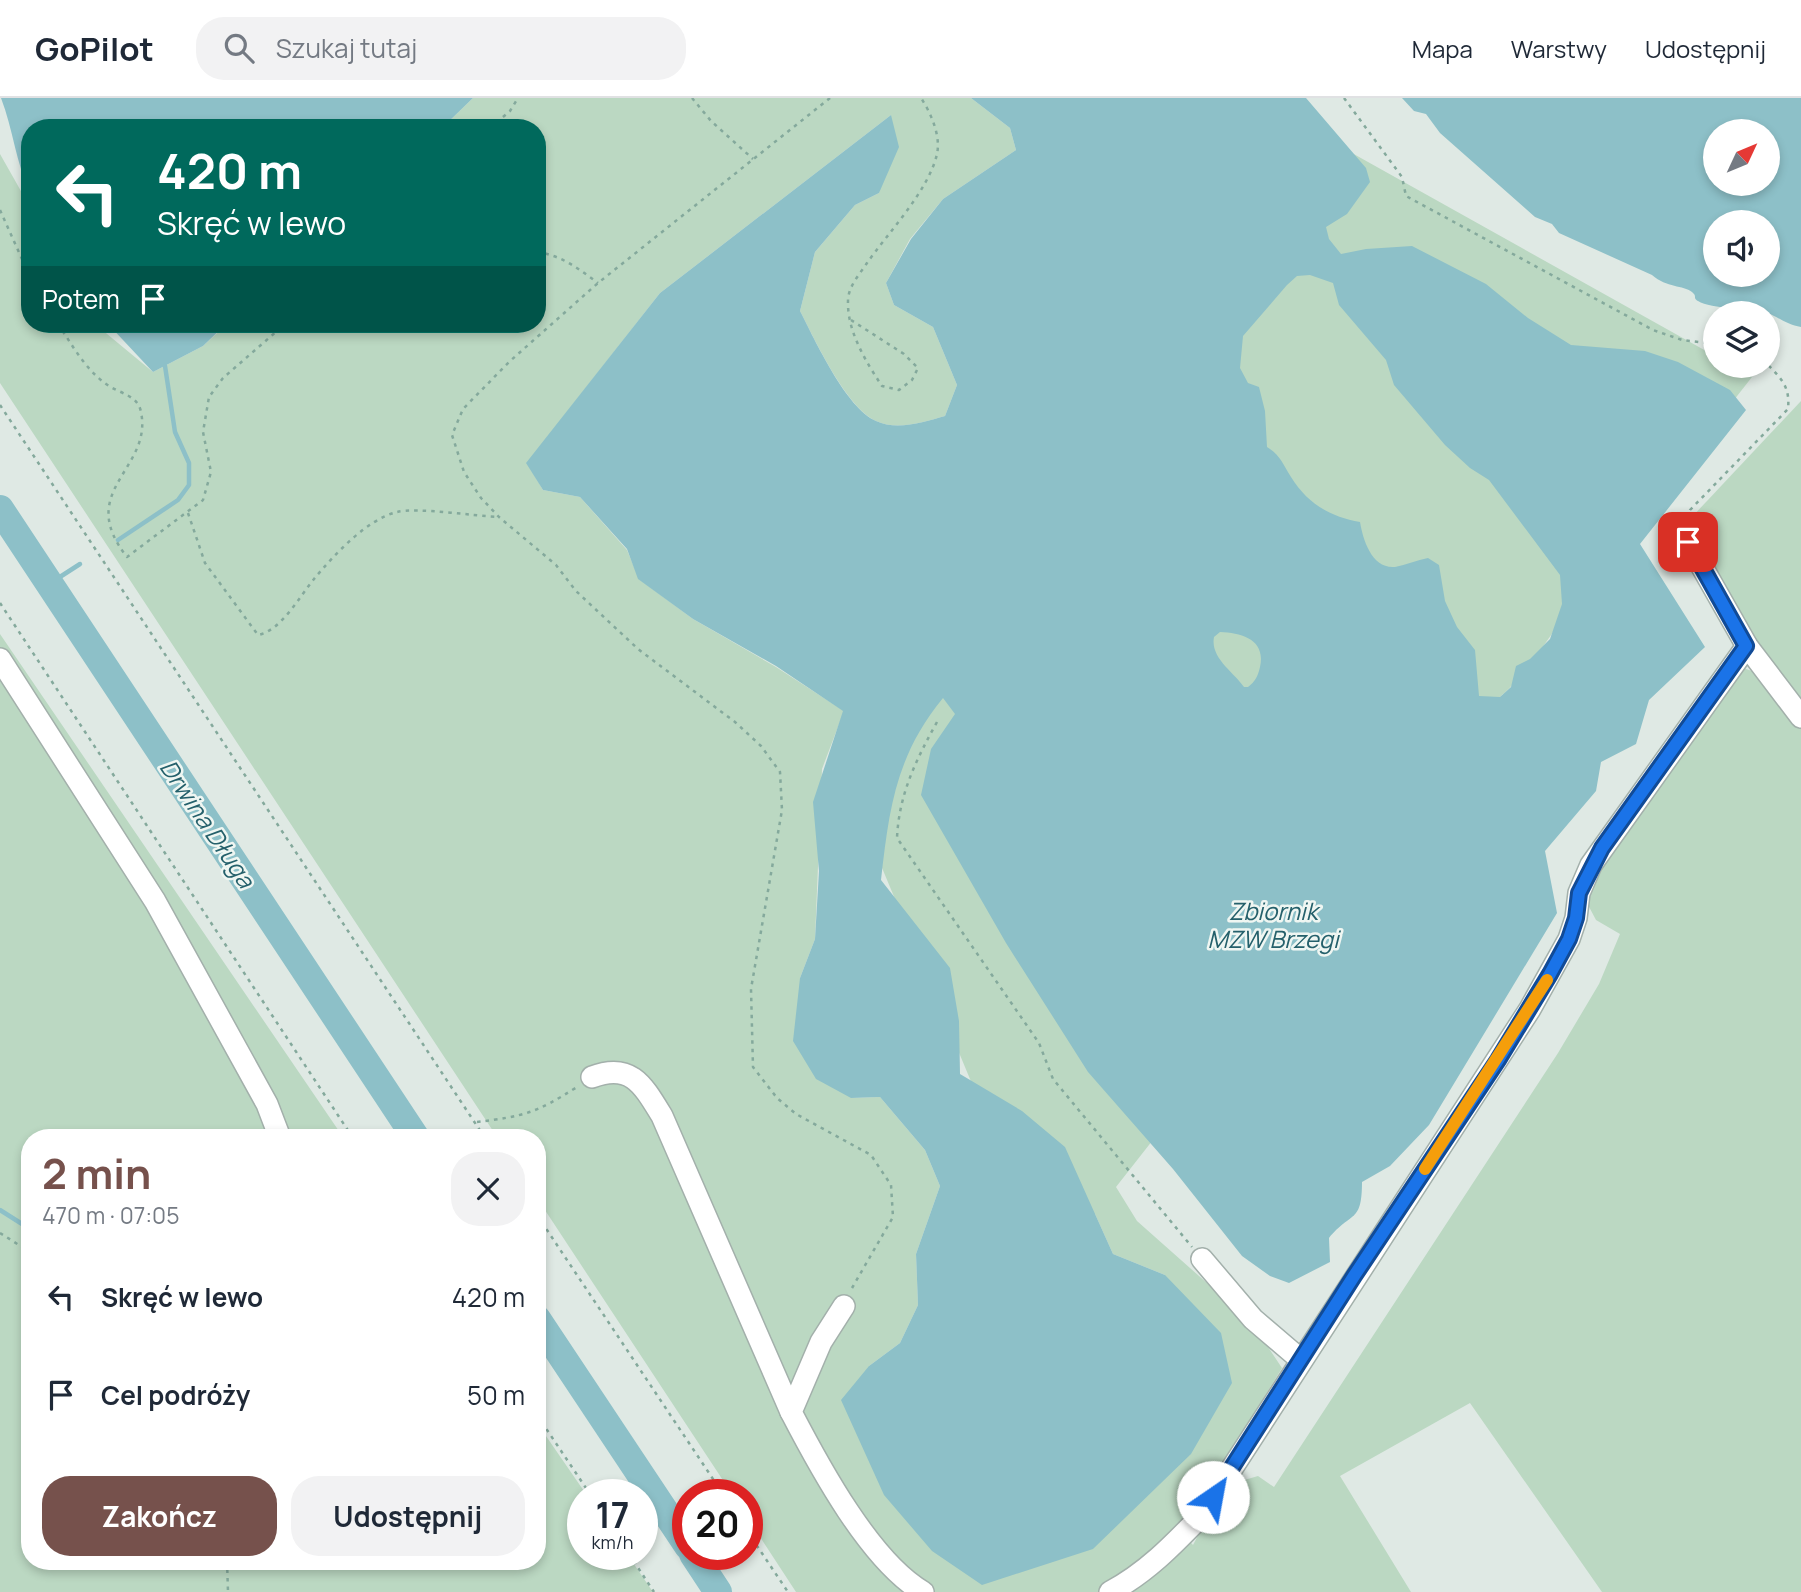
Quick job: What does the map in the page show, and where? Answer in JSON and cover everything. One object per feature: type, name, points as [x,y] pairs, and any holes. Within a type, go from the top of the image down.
[{"type":"lane","points":[[1688,542],[1746,646],[1801,717]]},
{"type":"lane","points":[[1110,1592],[1131,1581],[1163,1556],[1201,1516],[1498,1060],[1561,957],[1576,918],[1579,893],[1605,842],[1746,646]]},
{"type":"lane","points":[[0,659],[155,901],[267,1104],[277,1129]]},
{"type":"lane","points":[[592,1077],[618,1071],[632,1076],[662,1116],[791,1412],[855,1521],[910,1585],[923,1592]]},
{"type":"lane","points":[[1202,1259],[1253,1319],[1301,1360]]},
{"type":"lane","points":[[791,1412],[821,1342],[844,1306]]},
{"type":"path","points":[[501,119],[518,98]]},
{"type":"path","points":[[692,98],[711,121],[753,159]]},
{"type":"path","points":[[546,329],[598,283],[830,98]]},
{"type":"path","points":[[851,320],[904,354],[918,368],[912,380],[899,390],[881,386],[864,360],[851,320],[848,301],[852,285],[904,214],[937,153],[930,112],[921,98]]},
{"type":"path","points":[[1344,98],[1402,177],[1406,196],[1653,330],[1682,340],[1703,343]]},
{"type":"path","points":[[0,210],[21,257]]},
{"type":"path","points":[[546,253],[575,265],[598,283]]},
{"type":"path","points":[[64,333],[95,376],[137,400],[141,412],[142,429],[136,448],[113,492],[108,510],[110,531],[127,557],[203,500],[209,488],[211,472],[203,432],[209,397],[223,378],[275,333]]},
{"type":"path","points":[[542,333],[463,409],[455,422],[452,435],[454,450],[481,498],[499,517],[556,565],[576,592],[638,649],[735,722],[761,746],[780,772],[782,810],[751,989],[752,1067],[777,1098],[796,1114],[871,1155],[891,1185],[892,1217],[844,1306]]},
{"type":"path","points":[[1688,542],[1683,524],[1690,510],[1788,410],[1789,392],[1780,377]]},
{"type":"path","points":[[0,405],[479,1129]]},
{"type":"path","points":[[188,513],[205,563],[252,632],[258,635],[270,630],[315,578],[372,524],[395,513],[414,510],[499,517]]},
{"type":"path","points":[[0,603],[347,1129]]},
{"type":"path","points":[[937,722],[912,768],[898,808],[897,838],[1039,1042],[1053,1079],[1087,1124],[1202,1259]]},
{"type":"path","points":[[475,1123],[520,1117],[539,1111],[592,1077]]},
{"type":"path","points":[[546,1228],[713,1479]]},
{"type":"path","points":[[0,1233],[21,1246]]},
{"type":"path","points":[[546,1428],[580,1479]]},
{"type":"path","points":[[763,1555],[788,1592]]},
{"type":"path","points":[[227,1570],[228,1592]]},
{"type":"path","points":[[640,1570],[654,1592]]},
{"type":"green space","points":[[473,98],[971,98],[1010,128],[1016,150],[943,199],[910,239],[886,283],[894,305],[933,327],[957,385],[945,416],[911,424],[893,425],[876,421],[854,402],[843,388],[800,311],[815,252],[855,205],[879,193],[891,115],[660,293],[527,463],[543,490],[580,497],[627,550],[639,579],[693,619],[776,667],[844,711],[822,769],[815,939],[800,978],[851,1098],[880,1097],[925,1150],[940,1186],[916,1254],[918,1305],[900,1343],[869,1366],[1165,1275],[1113,1254],[1095,1214],[1050,1271],[835,755],[1334,143],[1703,349],[1703,378],[1751,378],[1531,662],[1502,695],[1116,1187],[1137,1221],[1252,1323],[1282,1368],[1181,1532],[1193,1545],[1224,1486],[1258,1476],[1274,1487],[1558,1053],[1599,984],[1620,934],[1596,920],[1587,903],[1610,851],[1740,667],[1758,673],[1801,726],[1801,1592],[1602,1592],[1470,1403],[1340,1476],[1411,1592],[796,1592],[763,1541],[763,1479],[722,1479],[546,1212],[546,1129],[492,1129],[0,383],[0,154],[21,191],[21,333],[106,333],[153,372],[203,346],[217,333],[546,333],[546,119],[451,119]]},
{"type":"green space","points":[[1801,401],[1801,707],[1734,605],[1691,518]]},
{"type":"green space","points":[[0,634],[338,1129],[21,1129],[21,1570],[546,1570],[546,1436],[576,1479],[567,1479],[567,1570],[638,1570],[653,1592],[0,1592]]},
{"type":"water","points":[[1,98],[473,98],[451,119],[21,119],[21,170]]},
{"type":"water","name":"Zbiornik MZW Brzegi","points":[[971,98],[1306,98],[1366,168],[1370,182],[1347,214],[1326,227],[1329,239],[1341,254],[1366,249],[1412,246],[1486,284],[1528,318],[1571,345],[1645,351],[1678,362],[1703,375],[1703,378],[1730,390],[1746,410],[1640,544],[1705,647],[1649,700],[1636,744],[1601,762],[1596,791],[1545,851],[1557,913],[1429,1125],[1390,1166],[1362,1182],[1357,1211],[1329,1238],[1330,1262],[1289,1283],[1270,1276],[1242,1256],[1173,1169],[1088,1072],[1006,943],[921,795],[931,749],[955,714],[943,698],[927,719],[897,784],[887,830],[881,880],[950,968],[959,1021],[960,1074],[1022,1111],[1065,1147],[1113,1254],[1165,1275],[1221,1333],[1232,1383],[1191,1454],[1093,1549],[982,1585],[932,1551],[884,1495],[841,1400],[869,1366],[900,1343],[918,1305],[916,1254],[940,1186],[925,1150],[880,1097],[851,1098],[816,1079],[793,1041],[800,978],[815,939],[819,871],[813,802],[843,711],[776,666],[693,619],[638,579],[627,549],[580,497],[543,490],[526,463],[660,293],[891,115],[899,147],[879,193],[855,205],[815,252],[800,311],[832,372],[865,414],[876,421],[893,425],[945,416],[957,385],[933,327],[894,305],[886,283],[911,239],[943,199],[1016,150],[1010,128]],"holes":[[[1310,275],[1333,283],[1339,305],[1386,360],[1394,385],[1445,445],[1470,468],[1489,480],[1560,575],[1562,604],[1550,639],[1530,659],[1516,666],[1511,687],[1500,697],[1479,696],[1475,650],[1457,627],[1445,601],[1439,565],[1428,558],[1395,567],[1380,563],[1366,545],[1360,522],[1339,517],[1312,501],[1267,447],[1265,411],[1259,387],[1248,383],[1240,368],[1243,336],[1297,276]],[[1220,632],[1237,634],[1251,640],[1260,650],[1260,667],[1248,687],[1244,687],[1219,658],[1214,645],[1214,637]]]},
{"type":"water","points":[[1402,98],[1801,98],[1801,327],[1780,319],[1780,301],[1703,301],[1703,304],[1688,290],[1663,282],[1559,233],[1552,224],[1535,217],[1440,133],[1426,114],[1414,111]]},
{"type":"water","points":[[116,333],[217,333],[203,346],[153,372]]},
{"type":"waterway","points":[[118,540],[178,500],[189,485],[189,463],[175,432],[165,366]]},
{"type":"waterway","name":"Drwina Długa","points":[[0,509],[410,1129]]},
{"type":"waterway","points":[[49,584],[80,564]]},
{"type":"waterway","points":[[0,1210],[21,1223]]},
{"type":"waterway","name":"Drwina Długa","points":[[546,1333],[672,1522]]},
{"type":"waterway","name":"Drwina Długa","points":[[704,1570],[718,1592]]},
{"type":"slow traffic","points":[[1425,1169],[1498,1060],[1547,980]]},
{"type":"route","points":[[1213,1497],[1354,1276],[1498,1060],[1561,957],[1576,918],[1579,893],[1591,865],[1612,831],[1746,646],[1688,542]]}]
